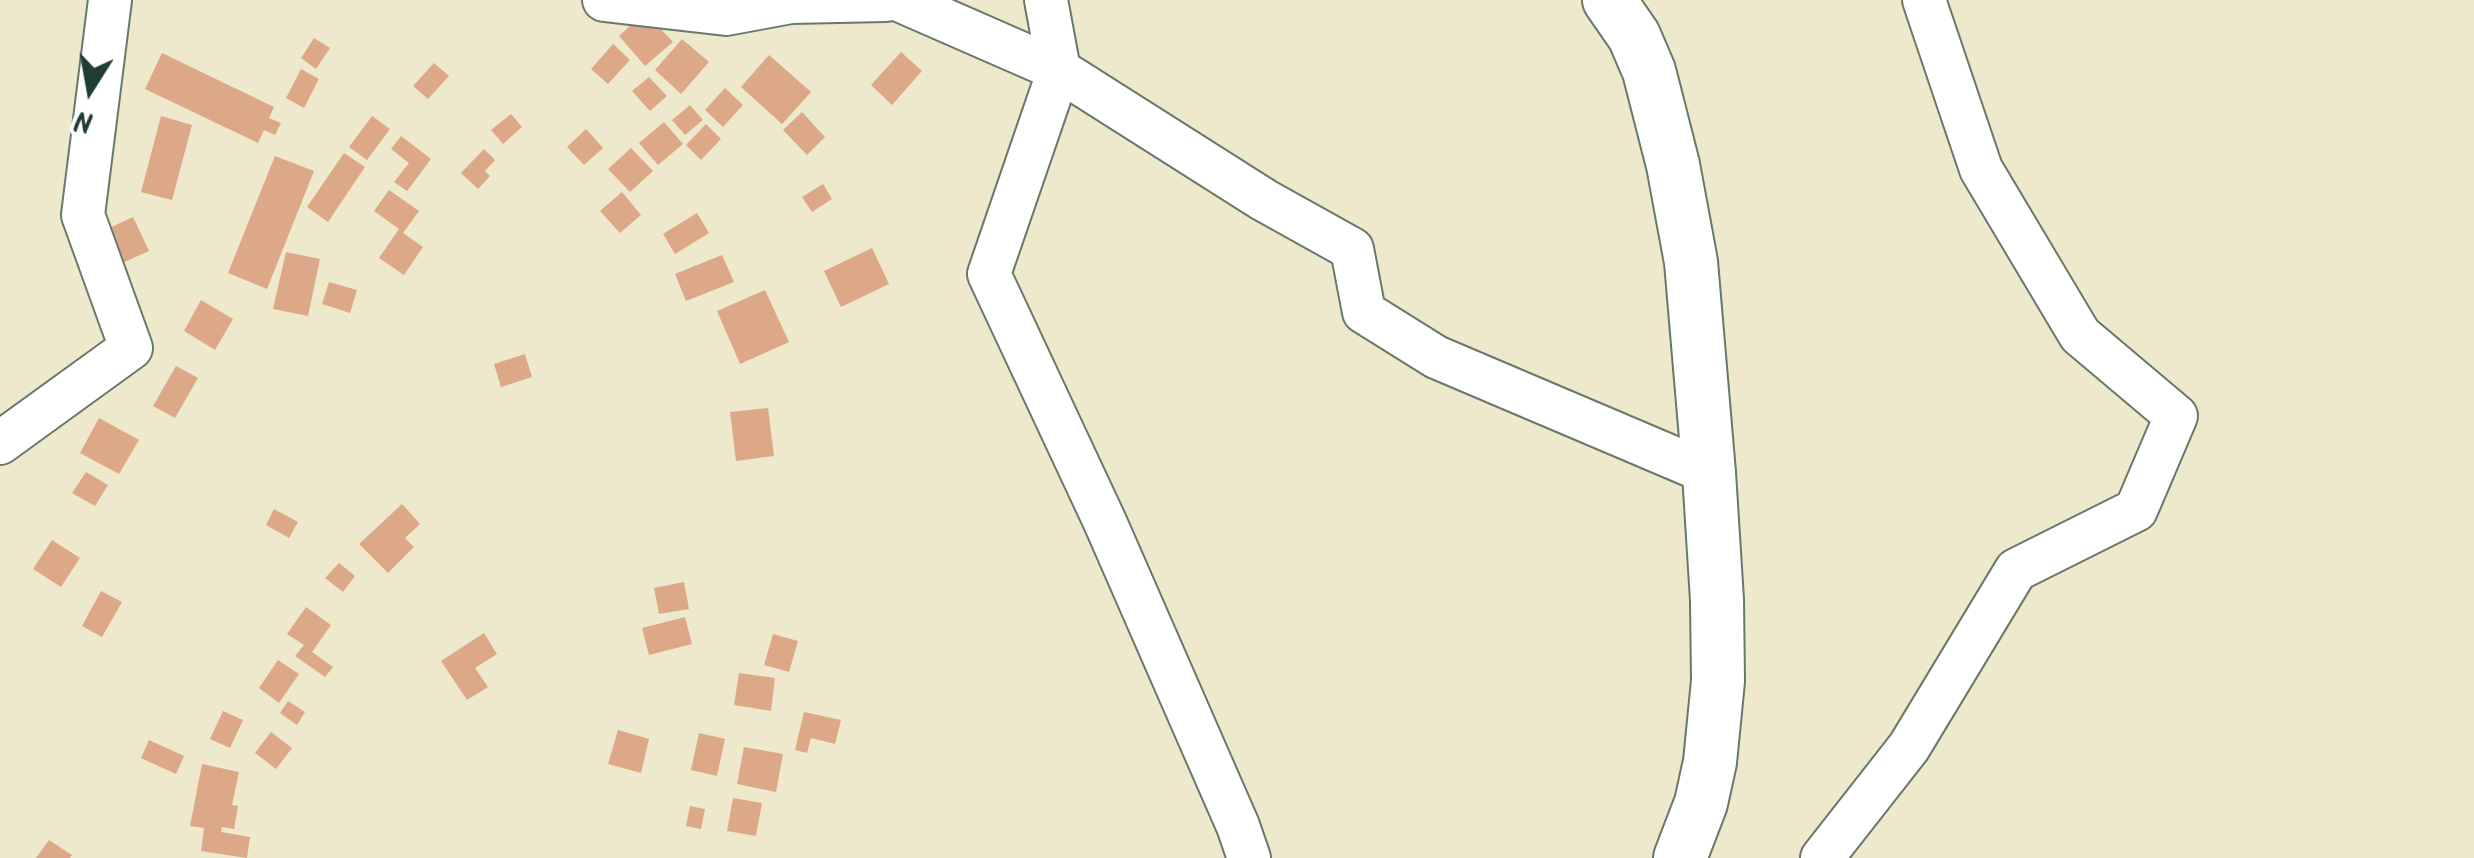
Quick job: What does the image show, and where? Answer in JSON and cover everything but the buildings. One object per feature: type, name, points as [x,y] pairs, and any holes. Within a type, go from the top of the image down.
[{"type":"street","points":[[0,443],[131,348],[83,215],[110,0]]},
{"type":"street","points":[[604,0],[726,14],[791,2],[886,0]]},
{"type":"street","points":[[899,0],[1059,70],[1264,200],[1352,250],[1364,312],[1436,358],[1709,473]]},
{"type":"street","points":[[1046,0],[1059,70],[990,274],[1113,540],[1249,858]]},
{"type":"street","points":[[1609,0],[1634,36],[1649,71],[1674,165],[1691,262],[1709,473],[1718,681],[1710,762],[1680,858]]},
{"type":"street","points":[[1822,858],[1909,747],[2016,570],[2136,510],[2176,416],[2080,335],[1981,169],[1924,0]]}]
